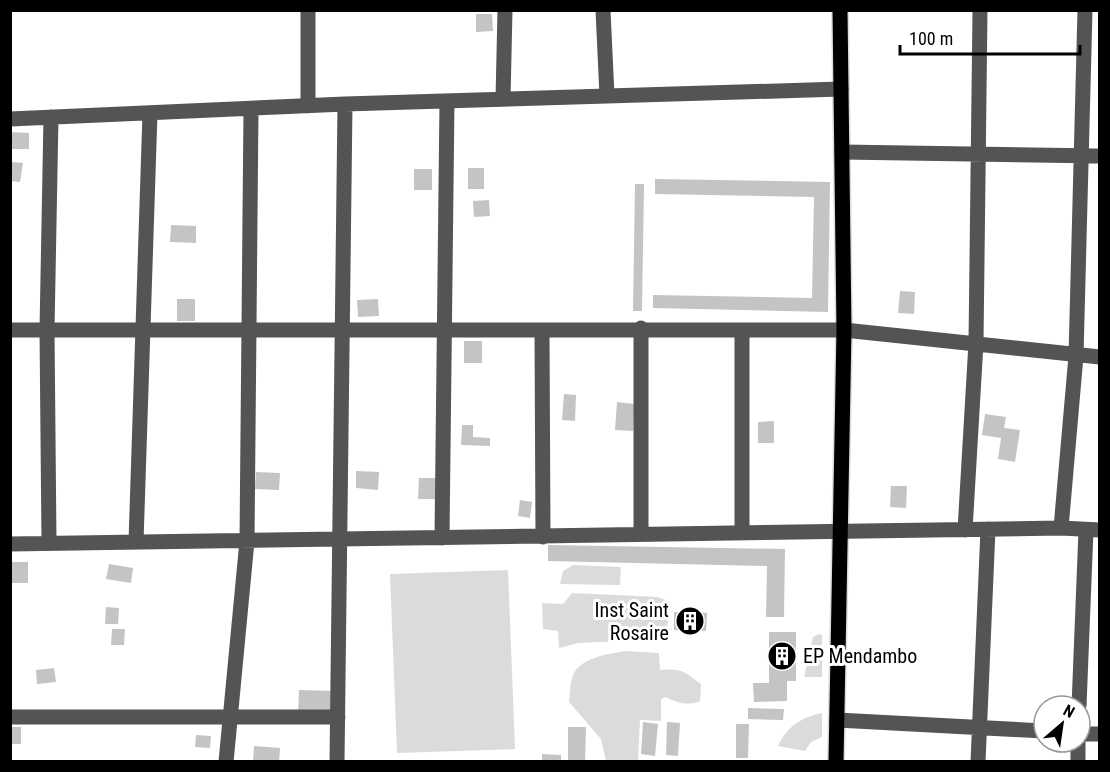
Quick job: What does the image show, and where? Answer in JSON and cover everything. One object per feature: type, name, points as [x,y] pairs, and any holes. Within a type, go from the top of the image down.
[{"type":"main road","points":[[836,762],[844,330],[840,10]]},
{"type":"street","points":[[308,10],[308,106]]},
{"type":"street","points":[[503,99],[505,10]]},
{"type":"street","points":[[603,10],[607,96]]},
{"type":"street","points":[[965,530],[976,343],[980,10]]},
{"type":"street","points":[[1061,528],[1076,356],[1085,10]]},
{"type":"street","points":[[10,119],[345,104],[841,89]]},
{"type":"street","points":[[442,538],[447,101]]},
{"type":"street","points":[[337,762],[345,104]]},
{"type":"street","points":[[226,762],[247,541],[251,109]]},
{"type":"street","points":[[136,542],[150,113]]},
{"type":"street","points":[[49,543],[47,330],[51,117]]},
{"type":"street","points":[[842,152],[1100,156]]},
{"type":"street","points":[[10,330],[641,328],[844,330],[1100,357]]},
{"type":"street","points":[[641,328],[641,533]]},
{"type":"street","points":[[542,330],[543,537]]},
{"type":"street","points":[[742,330],[742,533]]},
{"type":"street","points":[[10,544],[543,537],[641,533],[1061,528],[1093,530],[1080,694]]},
{"type":"street","points":[[978,762],[988,529]]},
{"type":"street","points":[[10,717],[338,717]]},
{"type":"street","points":[[837,720],[1032,730]]},
{"type":"shaded area","points":[[573,565],[621,567],[620,585],[560,584],[563,571]]},
{"type":"shaded area","points":[[508,570],[515,749],[397,753],[390,574]]},
{"type":"shaded area","points":[[572,593],[658,597],[670,602],[666,639],[578,643],[559,648],[558,631],[543,629],[542,603],[563,604]]},
{"type":"shaded area","points":[[822,635],[822,677],[804,677],[813,637]]},
{"type":"shaded area","points":[[625,651],[659,653],[660,670],[682,671],[701,684],[700,701],[687,704],[666,697],[661,699],[661,721],[640,720],[638,761],[606,761],[601,739],[569,702],[571,683],[574,673],[584,663],[597,657]]},
{"type":"shaded area","points":[[822,713],[822,737],[811,742],[805,751],[778,746],[795,724]]},
{"type":"building","points":[[476,14],[492,14],[493,31],[476,32]]},
{"type":"building","points":[[10,132],[29,133],[29,149],[10,149]]},
{"type":"building","points":[[11,162],[23,163],[20,182],[10,181]]},
{"type":"building","points":[[468,168],[484,168],[484,189],[468,189]]},
{"type":"building","points":[[414,169],[432,169],[432,190],[414,190]]},
{"type":"building","points":[[655,179],[830,182],[828,312],[653,308],[653,295],[812,298],[814,197],[655,194]]},
{"type":"building","points":[[635,184],[644,184],[642,311],[633,311]]},
{"type":"building","points":[[489,200],[490,216],[474,217],[473,201]]},
{"type":"building","points":[[171,225],[196,226],[196,243],[170,242]]},
{"type":"building","points":[[900,291],[915,292],[914,314],[898,313]]},
{"type":"building","points":[[177,299],[195,299],[195,321],[177,321]]},
{"type":"building","points":[[378,299],[379,316],[358,317],[357,300]]},
{"type":"building","points":[[464,341],[482,341],[482,363],[464,363]]},
{"type":"building","points":[[564,394],[576,395],[575,421],[562,420]]},
{"type":"building","points":[[617,402],[635,404],[633,431],[615,430]]},
{"type":"building","points":[[985,414],[1006,417],[1004,428],[1020,430],[1015,462],[998,459],[1001,438],[982,435]]},
{"type":"building","points":[[774,421],[774,443],[758,443],[758,422]]},
{"type":"building","points":[[462,425],[473,425],[473,437],[490,438],[490,446],[461,445]]},
{"type":"building","points":[[356,471],[379,472],[378,490],[356,488]]},
{"type":"building","points":[[256,472],[280,473],[279,490],[255,489]]},
{"type":"building","points":[[419,478],[437,478],[436,499],[418,499]]},
{"type":"building","points":[[891,486],[907,486],[906,508],[890,507]]},
{"type":"building","points":[[520,500],[532,502],[530,518],[518,516]]},
{"type":"building","points":[[548,545],[785,549],[784,617],[766,617],[767,566],[548,561]]},
{"type":"building","points":[[10,562],[28,562],[28,583],[10,583]]},
{"type":"building","points":[[109,564],[133,568],[131,583],[106,579]]},
{"type":"building","points":[[106,607],[119,608],[118,624],[105,624]]},
{"type":"building","name":"Inst Saint Rosaire","points":[[674,612],[707,613],[706,631],[674,630]]},
{"type":"building","points":[[112,629],[125,629],[124,645],[111,645]]},
{"type":"building","name":"EP Mendambo","points":[[769,632],[796,632],[796,681],[787,681],[787,701],[754,702],[753,683],[769,683]]},
{"type":"building","points":[[54,668],[56,682],[37,684],[36,670]]},
{"type":"building","points":[[299,690],[334,691],[333,716],[298,715]]},
{"type":"building","points":[[748,708],[784,709],[783,720],[748,719]]},
{"type":"building","points":[[643,722],[658,724],[655,756],[641,754]]},
{"type":"building","points":[[667,722],[680,723],[678,756],[666,755]]},
{"type":"building","points":[[736,724],[749,724],[748,758],[736,758]]},
{"type":"building","points":[[10,727],[21,727],[21,744],[10,744]]},
{"type":"building","points":[[568,727],[586,727],[585,762],[568,762]]},
{"type":"building","points":[[196,735],[211,736],[210,748],[195,747]]},
{"type":"building","points":[[254,746],[280,748],[279,762],[253,762]]},
{"type":"building","points":[[542,754],[561,755],[561,762],[542,762]]},
{"type":"place","name":"Inst Saint Rosaire","points":[[690,621]]},
{"type":"place","name":"EP Mendambo","points":[[782,656]]}]
